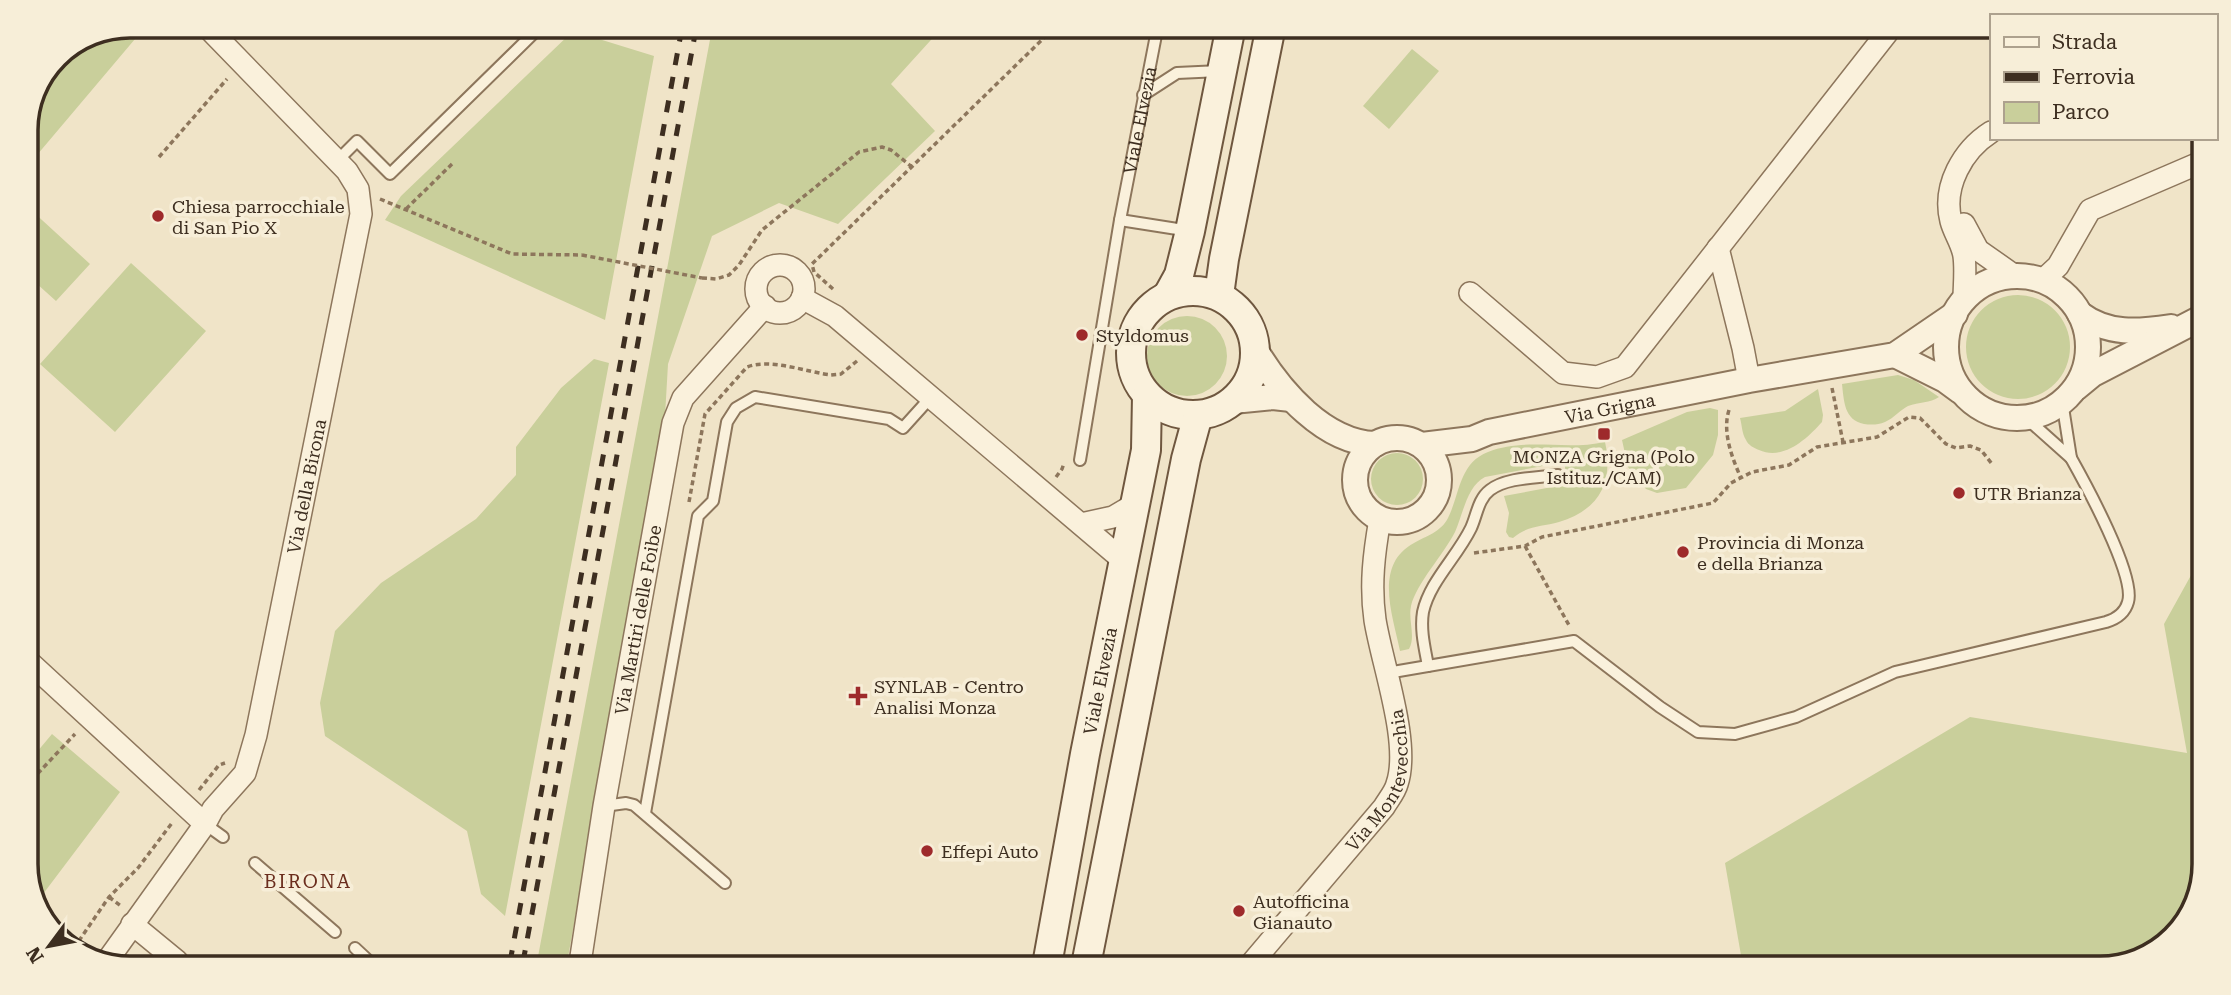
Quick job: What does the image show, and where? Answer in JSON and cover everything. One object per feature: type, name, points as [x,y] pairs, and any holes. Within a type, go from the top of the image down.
[{"type":"main road","name":"Viale Elvezia","points":[[1048,956],[1085,754],[1146,450],[1147,396],[1136,379],[1130,360],[1132,340],[1139,321],[1151,306],[1168,295],[1179,275],[1228,38]]},
{"type":"main road","points":[[1147,396],[1162,407],[1180,414],[1198,415],[1217,411],[1233,401],[1246,387],[1254,370],[1259,344],[1245,318],[1234,305],[1224,259],[1269,38]]},
{"type":"main road","points":[[1168,295],[1185,290],[1202,290],[1230,295]]},
{"type":"main road","points":[[1088,956],[1180,485],[1198,415]]},
{"type":"street","name":"Via della Birona","points":[[111,955],[132,924],[214,830],[213,809],[245,773],[256,735],[360,214],[358,189],[337,161],[218,38]]},
{"type":"street","points":[[1470,293],[1563,373],[1597,377],[1625,367],[1883,38]]},
{"type":"street","points":[[1969,398],[1954,377],[1948,359],[1948,334],[1959,307],[1964,258],[1950,216],[1952,189],[1962,161],[1990,133]]},
{"type":"street","points":[[1959,307],[1989,282],[2044,279],[2058,266],[2090,210],[2192,166]]},
{"type":"street","points":[[1952,189],[1973,242],[1985,256],[2061,292],[2080,314],[2087,337],[2087,355],[2081,376],[2066,397]]},
{"type":"street","points":[[1718,248],[1749,380]]},
{"type":"street","points":[[774,266],[790,267],[796,271],[804,285],[802,298],[796,307],[782,313],[765,306],[758,297],[758,282],[766,270],[774,266]]},
{"type":"street","points":[[802,298],[835,316],[1124,561]]},
{"type":"street","name":"Via Martiri delle Foibe","points":[[581,956],[604,806],[673,424],[683,398],[765,306]]},
{"type":"street","name":"Via Grigna","points":[[1422,445],[1472,439],[1489,432],[1749,380],[1895,355],[1959,307]]},
{"type":"street","points":[[2080,314],[2103,326],[2129,332],[2192,320]]},
{"type":"street","points":[[1895,355],[1945,380],[1983,408],[1998,415],[2025,417],[2045,412],[2093,374],[2192,322]]},
{"type":"street","points":[[1259,344],[1278,385],[1291,399],[1338,436],[1350,441],[1375,444]]},
{"type":"street","points":[[1233,401],[1273,397],[1291,399]]},
{"type":"street","points":[[1338,436],[1355,473],[1360,500],[1368,511],[1380,519],[1407,522],[1419,516],[1429,508],[1440,483],[1438,470],[1429,452],[1422,445],[1399,438],[1387,439],[1366,451],[1355,473]]},
{"type":"street","name":"Via Grigna","points":[[1438,470],[1472,439]]},
{"type":"street","points":[[1081,524],[1113,517],[1135,504]]},
{"type":"street","name":"Via Montevecchia","points":[[1258,956],[1384,807],[1398,784],[1398,736],[1375,620],[1371,581],[1380,519]]},
{"type":"street","points":[[39,671],[214,830]]},
{"type":"street","points":[[132,924],[171,956]]},
{"type":"lane","points":[[337,161],[357,141],[390,174],[529,38]]},
{"type":"lane","name":"Viale Elvezia","points":[[1080,460],[1120,220],[1155,38]]},
{"type":"lane","points":[[1143,95],[1177,74],[1220,71]]},
{"type":"lane","points":[[1120,220],[1190,231]]},
{"type":"lane","points":[[645,813],[698,516],[712,500],[727,422],[736,408],[755,397],[890,419],[903,428],[932,397]]},
{"type":"lane","points":[[1387,673],[1574,641],[1660,708],[1698,732],[1735,734],[1796,717],[1895,672],[2115,619],[2123,612],[2129,592],[2112,542],[2071,458],[2066,397]]},
{"type":"lane","points":[[2025,417],[2071,458]]},
{"type":"lane","points":[[1428,666],[1422,634],[1423,611],[1436,583],[1471,527],[1481,499],[1500,484],[1558,475]]},
{"type":"lane","points":[[604,806],[626,803],[634,805],[725,883]]},
{"type":"lane","points":[[255,863],[335,932]]},
{"type":"lane","points":[[355,948],[364,956]]},
{"type":"path","points":[[818,276],[812,264],[1044,38]]},
{"type":"path","points":[[159,157],[242,61]]},
{"type":"path","points":[[378,198],[512,254],[582,256],[716,279],[729,275],[762,230],[859,152],[882,147],[891,150],[912,167]]},
{"type":"path","points":[[406,209],[452,164]]},
{"type":"path","points":[[1230,295],[1259,344]]},
{"type":"path","points":[[1830,383],[1843,442]]},
{"type":"path","points":[[1729,410],[1726,417],[1731,456],[1741,478]]},
{"type":"path","points":[[1455,556],[1525,546],[1542,537],[1713,503],[1731,483],[1752,472],[1789,465],[1817,447],[1877,437],[1909,417],[1920,418],[1946,444],[1956,448],[1970,446],[1981,450],[1992,464]]},
{"type":"path","points":[[1525,546],[1569,621],[1574,641]]},
{"type":"path","points":[[39,772],[90,719]]},
{"type":"path","points":[[84,933],[109,897],[138,867],[174,821]]},
{"type":"green space","points":[[136,38],[39,153],[39,124],[45,95],[65,65],[95,45]]},
{"type":"green space","points":[[566,38],[596,38],[654,56],[605,320],[385,220],[401,196]]},
{"type":"green space","points":[[710,38],[933,38],[891,84],[935,131],[838,224],[779,203],[712,236],[668,364],[665,416],[568,956],[538,956]]},
{"type":"green space","points":[[1412,49],[1439,71],[1389,129],[1363,106]]},
{"type":"green space","points":[[39,217],[90,264],[56,301],[39,286]]},
{"type":"green space","points":[[131,263],[206,331],[115,432],[40,364]]},
{"type":"green space","points":[[2018,295],[2038,299],[2055,310],[2066,327],[2070,347],[2066,367],[2055,384],[2038,395],[2018,399],[1998,395],[1981,384],[1970,367],[1966,347],[1970,327],[1981,310],[1998,299]]},
{"type":"green space","points":[[1187,316],[1202,319],[1215,328],[1224,341],[1227,356],[1224,371],[1215,384],[1202,393],[1187,396],[1172,393],[1159,384],[1150,371],[1147,356],[1150,341],[1159,328],[1172,319]]},
{"type":"green space","points":[[594,359],[609,363],[505,916],[481,894],[467,831],[325,736],[320,703],[335,631],[381,583],[476,519],[516,475],[516,447],[561,388]]},
{"type":"green space","points":[[1898,375],[1914,380],[1939,397],[1908,406],[1880,424],[1864,424],[1852,418],[1846,409],[1842,384]]},
{"type":"green space","points":[[1818,389],[1822,422],[1802,441],[1777,453],[1759,450],[1747,442],[1740,418],[1785,411]]},
{"type":"green space","points":[[1710,408],[1718,410],[1718,435],[1713,455],[1686,488],[1657,493],[1646,489],[1628,467],[1622,440],[1687,412]]},
{"type":"green space","points":[[1605,442],[1605,482],[1594,502],[1573,517],[1530,529],[1513,538],[1506,532],[1509,513],[1504,496],[1568,484],[1564,462],[1485,477],[1479,481],[1466,501],[1455,532],[1414,597],[1410,611],[1411,644],[1409,649],[1400,651],[1389,592],[1394,564],[1401,553],[1445,523],[1471,464],[1488,452],[1517,445]]},
{"type":"green space","points":[[1397,453],[1407,455],[1415,461],[1421,469],[1421,489],[1415,497],[1407,503],[1397,505],[1387,503],[1379,497],[1373,489],[1371,479],[1373,469],[1379,461],[1387,455]]},
{"type":"green space","points":[[2192,573],[2191,883],[2180,911],[2161,934],[2141,947],[2113,956],[1741,956],[1725,863],[1970,717],[2187,753],[2164,624]]},
{"type":"green space","points":[[52,734],[120,792],[43,894],[39,871],[39,750]]},
{"type":"railway","points":[[511,956],[680,38]]},
{"type":"railway","points":[[524,956],[694,38]]},
{"type":"place","name":"Chiesa parrocchiale di San Pio X","points":[[158,216]]},
{"type":"place","name":"Styldomus","points":[[1082,335]]},
{"type":"place","name":"MONZA Grigna (Polo Istituz./CAM)","points":[[1604,434]]},
{"type":"place","name":"UTR Brianza","points":[[1959,493]]},
{"type":"place","name":"Provincia di Monza e della Brianza","points":[[1683,552]]},
{"type":"place","name":"SYNLAB - Centro Analisi Monza","points":[[858,696]]},
{"type":"place","name":"Effepi Auto","points":[[927,851]]},
{"type":"place","name":"Autofficina Gianauto","points":[[1239,911]]},
{"type":"district","name":"BIRONA","points":[[308,881]]}]
